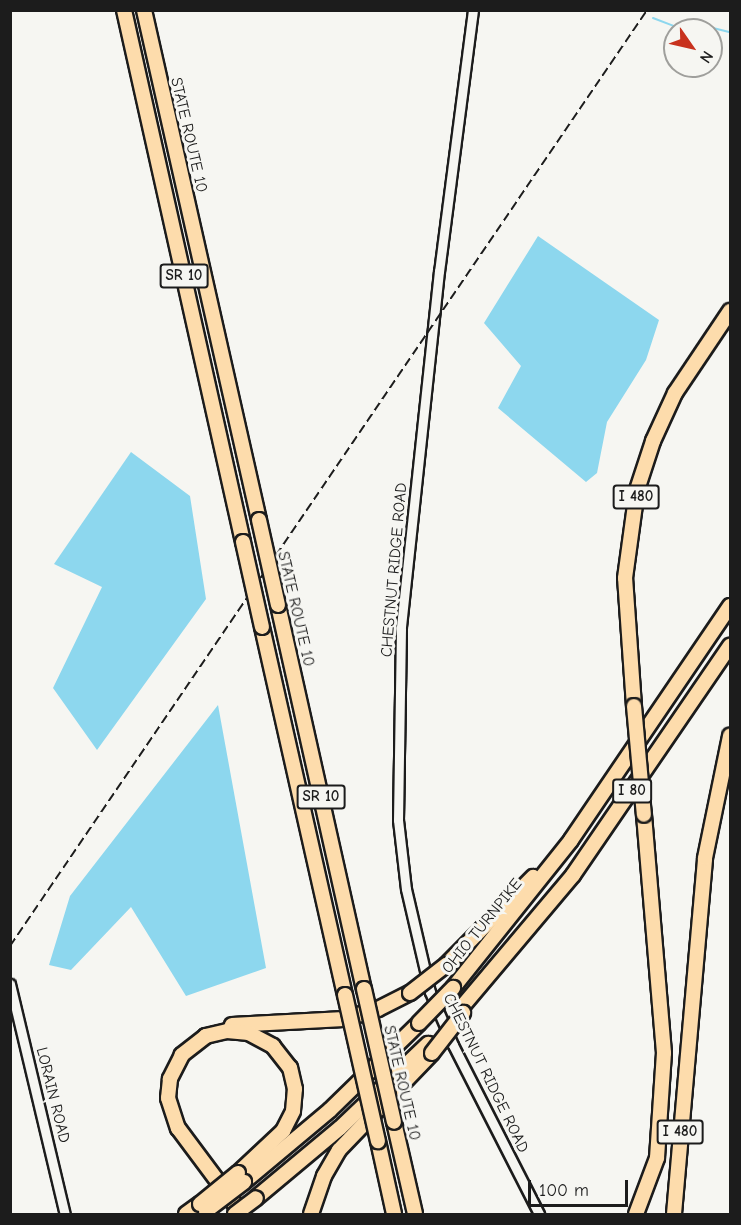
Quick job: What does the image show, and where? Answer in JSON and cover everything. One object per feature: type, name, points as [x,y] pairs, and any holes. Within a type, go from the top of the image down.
[{"type":"highway","name":"SR 10","points":[[124,10],[394,1215]]},
{"type":"highway","name":"STATE ROUTE 10","points":[[144,10],[415,1215]]},
{"type":"highway","name":"I 480","points":[[636,1215],[658,1153],[664,1053],[625,587],[627,543],[637,490],[653,441],[675,393],[702,347],[730,311]]},
{"type":"highway","name":"OHIO TURNPIKE","points":[[241,1177],[330,1110],[453,987],[571,840],[730,606]]},
{"type":"highway","name":"I 80","points":[[236,1215],[340,1128],[430,1048],[588,855],[730,646]]},
{"type":"highway","name":"I 480","points":[[674,1215],[705,858],[730,736]]},
{"type":"highway","points":[[236,1215],[167,1118],[163,1085],[176,1053],[192,1038],[211,1028],[344,1019],[386,1006],[410,993],[446,965],[571,840]]},
{"type":"highway","points":[[186,1215],[202,1210],[241,1177],[283,1131],[293,1111],[295,1089],[290,1068],[273,1046],[249,1033],[227,1031],[206,1036],[182,1055],[170,1079],[168,1098],[178,1128],[242,1215]]},
{"type":"highway","points":[[311,1215],[324,1176],[339,1150],[430,1048]]},
{"type":"street","name":"CHESTNUT RIDGE ROAD","points":[[473,10],[439,271],[401,629],[398,820],[406,889],[430,992],[453,1045],[539,1215]]},
{"type":"street","name":"LORAIN ROAD","points":[[11,988],[65,1215]]},
{"type":"water","points":[[538,236],[659,320],[646,360],[607,422],[597,473],[586,482],[498,408],[521,366],[484,323]]},
{"type":"water","points":[[131,452],[190,496],[206,599],[97,750],[53,688],[102,587],[54,564]]},
{"type":"water","points":[[218,705],[266,968],[186,996],[131,907],[71,970],[49,965],[70,896]]},
{"type":"waterway","points":[[653,18],[674,26],[701,25],[730,32]]},
{"type":"railway","points":[[10,946],[647,10]]}]
